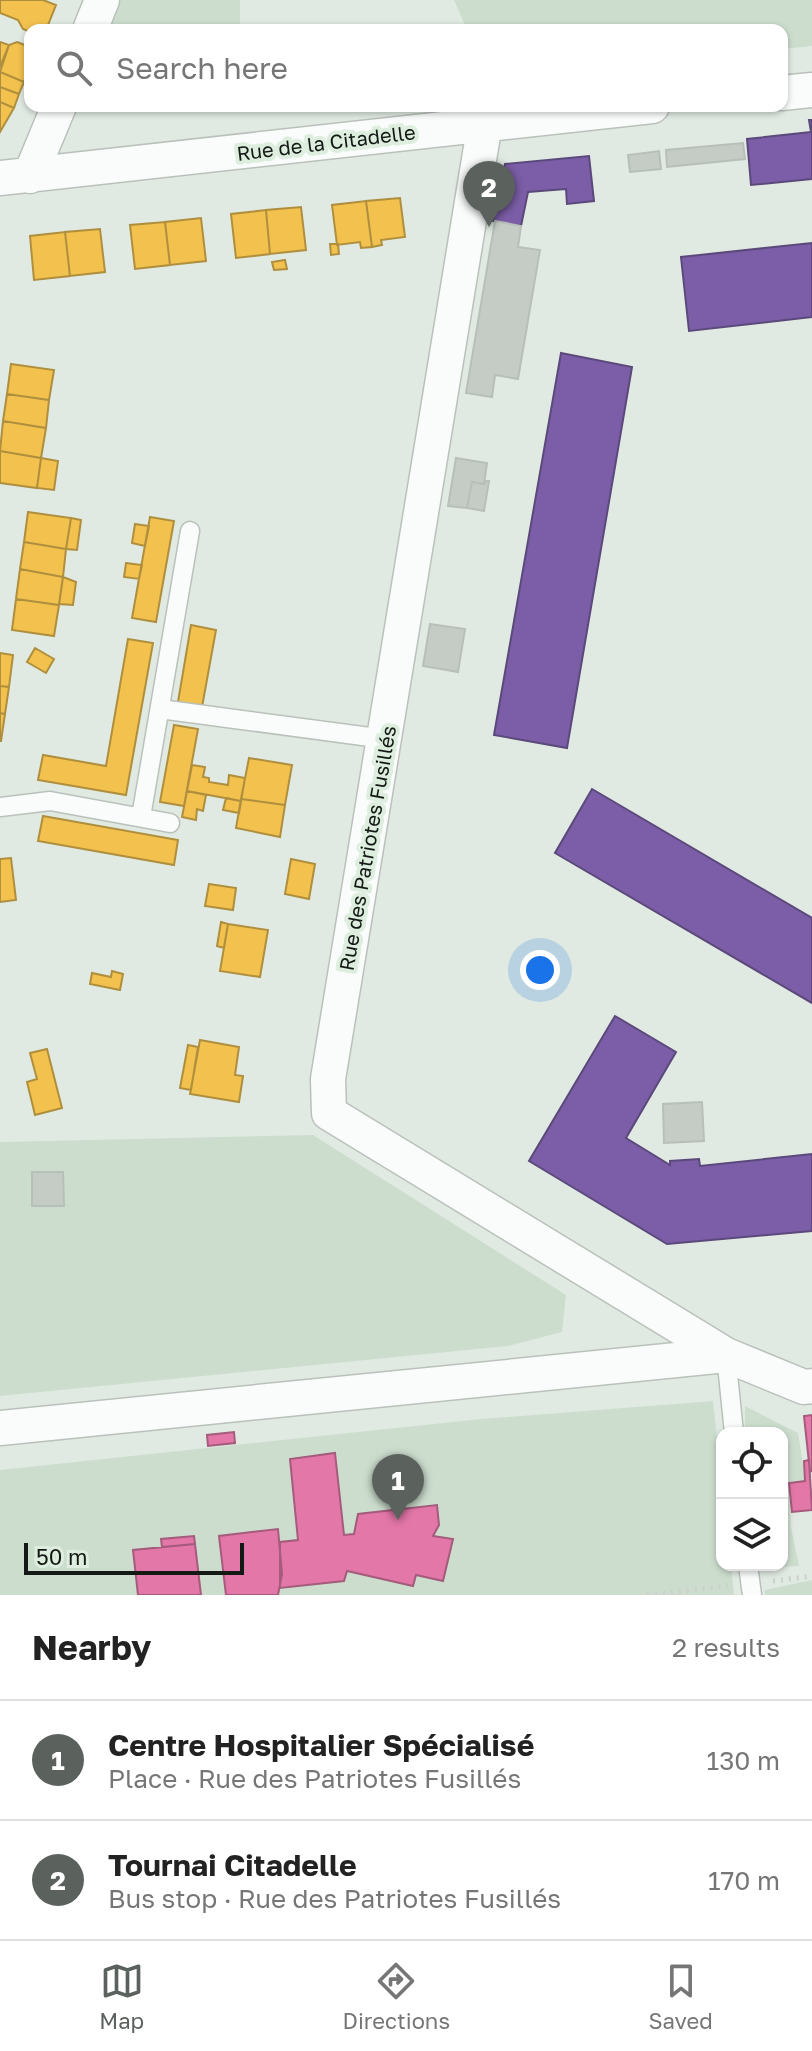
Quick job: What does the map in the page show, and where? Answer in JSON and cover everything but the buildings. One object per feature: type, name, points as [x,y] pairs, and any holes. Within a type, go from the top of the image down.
[{"type":"street","points":[[92,24],[102,0]]},
{"type":"street","points":[[788,92],[812,90]]},
{"type":"street","points":[[15,177],[55,112]]},
{"type":"street","name":"Rue de la Citadelle","points":[[15,177],[593,112]]},
{"type":"street","name":"Rue des Patriotes Fusillés","points":[[485,123],[328,1079],[329,1113],[726,1355],[804,1387],[812,1386]]},
{"type":"street","name":"Rue des Patriotes Fusillés","points":[[0,1428],[726,1355]]},
{"type":"lane","points":[[141,817],[190,531]]},
{"type":"lane","points":[[160,709],[385,739]]},
{"type":"lane","points":[[0,807],[50,801],[170,823]]},
{"type":"lane","points":[[726,1355],[733,1427]]},
{"type":"lane","points":[[749,1571],[752,1595]]},
{"type":"green space","points":[[119,0],[240,0],[240,24],[110,24]]},
{"type":"green space","points":[[454,0],[812,0],[812,46],[788,48],[788,24],[464,24]]},
{"type":"green space","points":[[313,1135],[566,1295],[562,1332],[508,1346],[0,1396],[0,1142]]},
{"type":"green space","points":[[713,1401],[716,1429],[716,1571],[732,1571],[734,1595],[0,1595],[0,1470],[481,1419]]},
{"type":"green space","points":[[745,1406],[786,1427],[745,1427]]},
{"type":"green space","points":[[788,1428],[798,1433],[806,1482],[789,1484],[791,1527],[799,1566],[788,1567]]},
{"type":"green space","points":[[812,1580],[812,1595],[765,1595],[765,1590]]},
{"type":"place","name":"Tournai Citadelle","points":[[489,227]]},
{"type":"place","name":"Centre Hospitalier Spécialisé","points":[[398,1520]]}]
